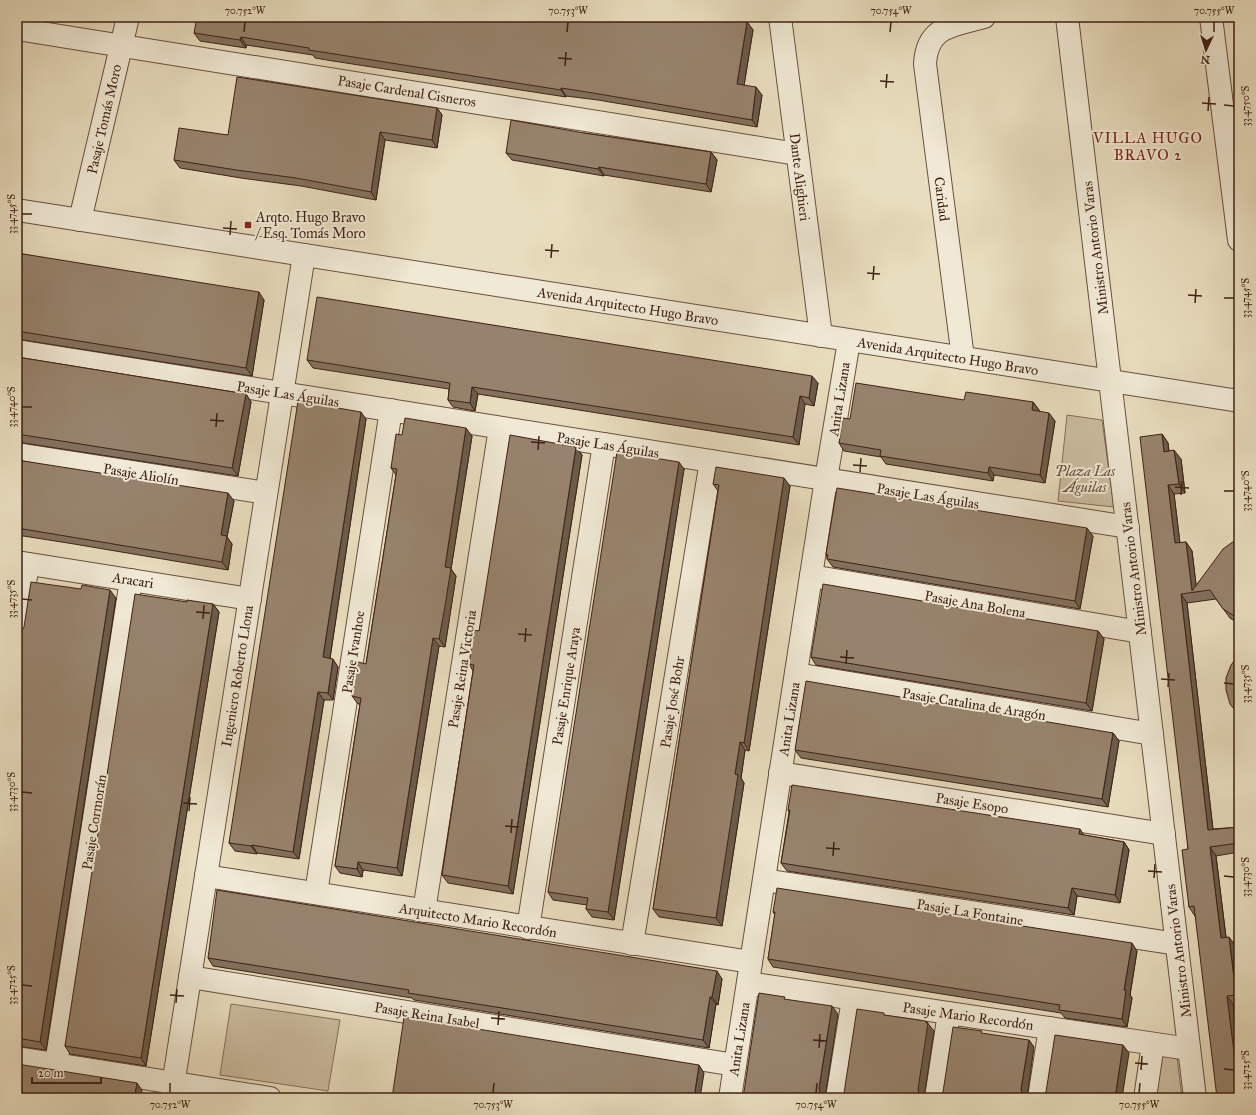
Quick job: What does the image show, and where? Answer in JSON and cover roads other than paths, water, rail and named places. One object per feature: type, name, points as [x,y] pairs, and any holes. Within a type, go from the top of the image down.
[{"type":"street","name":"Pasaje Tomás Moro","points":[[80,220],[128,17]]},
{"type":"street","name":"Caridad","points":[[963,358],[925,64],[926,53],[930,41],[936,34],[945,28],[984,17]]},
{"type":"street","name":"Ministro Antorio Varas","points":[[1067,17],[1195,1098]]},
{"type":"street","points":[[1211,17],[1239,240]]},
{"type":"street","name":"Dante Alighieri","points":[[776,18],[797,154],[821,336]]},
{"type":"street","name":"Pasaje Cardenal Cisneros","points":[[17,29],[797,154]]},
{"type":"street","name":"Avenida Arquitecto Hugo Bravo","points":[[17,210],[1239,402]]},
{"type":"street","name":"Ingeniero Roberto Llona","points":[[172,1090],[304,255]]},
{"type":"street","name":"Anita Lizana","points":[[730,1098],[826,479],[849,341]]},
{"type":"street","name":"Pasaje Las Águilas","points":[[17,351],[1128,527]]},
{"type":"street","name":"Pasaje Ivanhoe","points":[[316,893],[391,410]]},
{"type":"street","name":"Pasaje Reina Victoria","points":[[424,911],[500,428]]},
{"type":"street","name":"Pasaje Enrique Araya","points":[[528,928],[604,444]]},
{"type":"street","name":"Pasaje Aliolín","points":[[17,454],[266,493]]},
{"type":"street","name":"Pasaje José Bohr","points":[[632,944],[711,461]]},
{"type":"street","points":[[17,632],[22,563]]},
{"type":"street","name":"Aracari","points":[[22,563],[250,599]]},
{"type":"street","name":"Pasaje Ana Bolena","points":[[811,576],[1140,632]]},
{"type":"street","name":"Pasaje Cormorán","points":[[56,1064],[131,580]]},
{"type":"street","name":"Pasaje Catalina de Aragón","points":[[796,674],[1152,734]]},
{"type":"street","name":"Pasaje Esopo","points":[[780,773],[1164,834]]},
{"type":"street","name":"Arquitecto Mario Recordón","points":[[206,876],[632,944],[749,973]]},
{"type":"street","name":"Pasaje La Fontaine","points":[[764,880],[1177,944]]},
{"type":"street","name":"Pasaje Mario Recordón","points":[[749,973],[853,999],[1189,1049]]},
{"type":"street","name":"Pasaje Reina Isabel","points":[[190,977],[735,1065]]},
{"type":"street","points":[[837,1098],[853,999]]},
{"type":"street","points":[[936,1098],[949,1013]]},
{"type":"street","points":[[1039,1098],[1050,1028]]},
{"type":"street","points":[[1145,1098],[1153,1044]]},
{"type":"street","points":[[17,1058],[56,1064],[172,1090],[270,1098]]},
{"type":"place","name":"Arqto. Hugo Bravo / Esq. Tomás Moro","points":[[248,225]]},
{"type":"district","name":"VILLA HUGO BRAVO 2","points":[[1148,146]]},
{"type":"park label","name":"Plaza Las Águilas","points":[[1085,480]]}]
